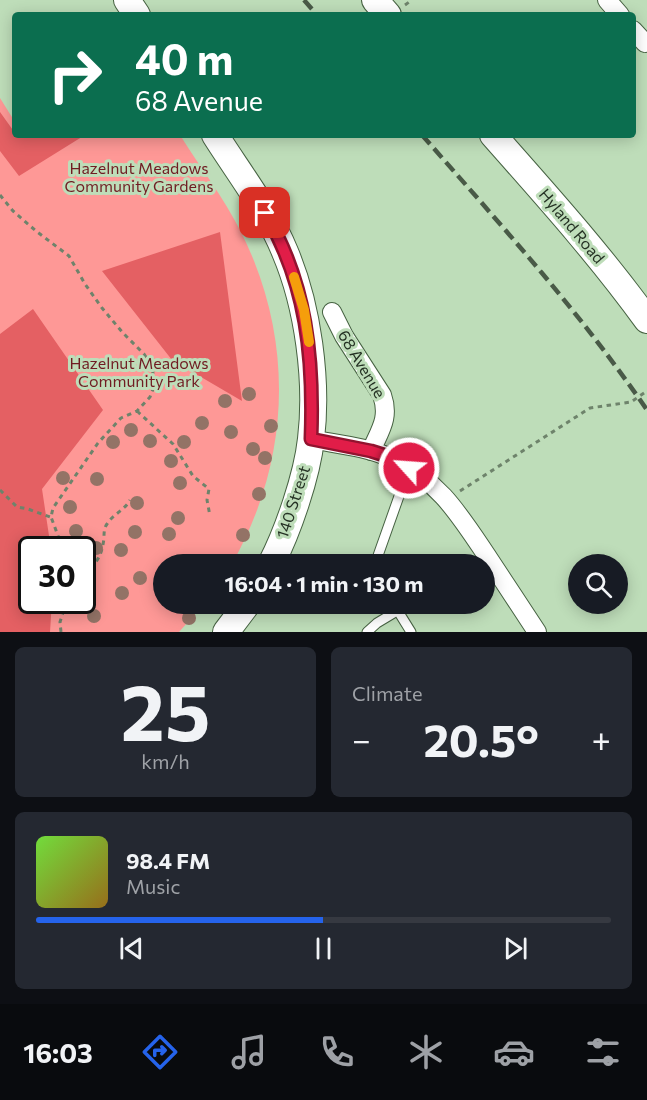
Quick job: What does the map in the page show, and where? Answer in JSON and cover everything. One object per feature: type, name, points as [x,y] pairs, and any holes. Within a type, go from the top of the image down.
[{"type":"street","points":[[375,0],[396,10]]},
{"type":"street","points":[[607,0],[617,12]]},
{"type":"street","points":[[217,138],[275,230],[294,276],[304,310],[311,362],[313,403],[311,439],[390,457],[438,489],[455,509],[537,632]]},
{"type":"street","name":"Hyland Road","points":[[496,138],[595,252],[647,320]]},
{"type":"street","name":"68 Avenue","points":[[332,312],[386,405],[386,414],[371,451]]},
{"type":"street","name":"140 Street","points":[[276,554],[295,503],[311,439]]},
{"type":"street","points":[[226,632],[240,614]]},
{"type":"lane","points":[[379,554],[409,468]]},
{"type":"lane","points":[[367,632],[387,614]]},
{"type":"lane","points":[[399,614],[411,632]]},
{"type":"path","points":[[396,10],[412,0]]},
{"type":"path","points":[[0,195],[13,211],[69,256],[102,308],[144,354],[152,367],[154,379],[150,397],[137,411],[121,418],[98,443],[53,508],[51,517],[58,536]]},
{"type":"path","points":[[459,492],[590,408],[632,402],[647,391]]},
{"type":"path","points":[[137,411],[173,444],[193,476],[209,489],[207,500],[210,516]]},
{"type":"path","points":[[0,490],[16,507],[51,517]]},
{"type":"path","points":[[96,562],[99,558],[107,522],[129,504],[130,500]]},
{"type":"path","points":[[62,632],[60,622],[63,614]]},
{"type":"green space","name":"Hazelnut Meadows Community Park","points":[[0,98],[12,117],[12,138],[182,138],[234,219],[259,273],[271,315],[277,357],[279,399],[275,441],[266,483],[252,524],[237,554],[153,554],[153,614],[195,614],[179,632],[0,632]]},
{"type":"shaded area","points":[[0,112],[12,129],[12,138],[80,138],[19,176],[0,151]]},
{"type":"shaded area","points":[[220,232],[242,401],[172,360],[102,271]]},
{"type":"shaded area","points":[[33,309],[103,410],[42,489],[49,536],[18,536],[18,614],[51,614],[50,632],[0,632],[0,334]]},
{"type":"railway","points":[[304,0],[314,12]]},
{"type":"railway","points":[[425,138],[567,303],[647,410]]},
{"type":"slow traffic","points":[[294,277],[304,310],[309,342]]},
{"type":"route","points":[[265,213],[285,252],[304,310],[311,362],[313,403],[311,439],[371,451],[390,457],[409,468]]},
{"type":"park label","name":"Hazelnut Meadows Community Gardens","points":[[139,177]]}]
